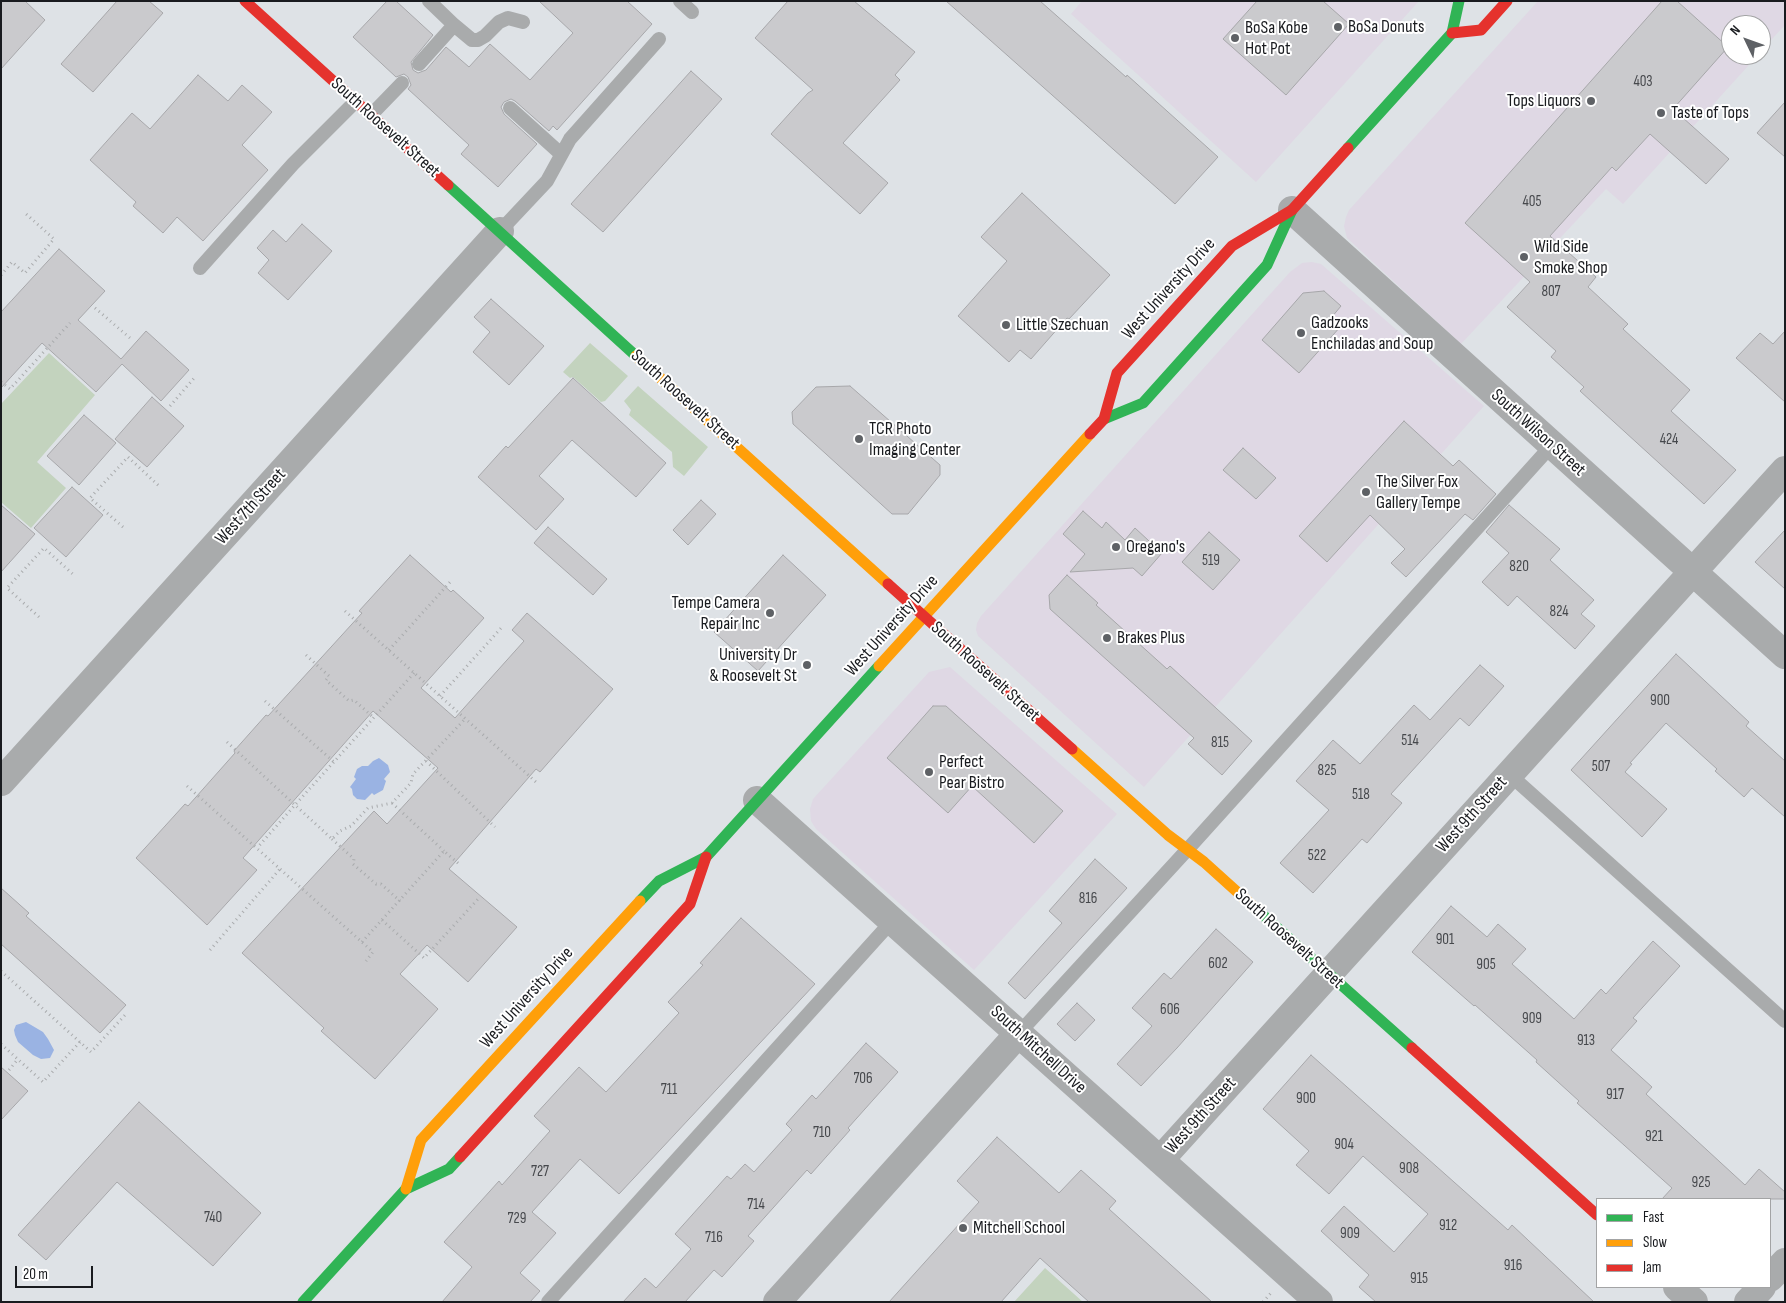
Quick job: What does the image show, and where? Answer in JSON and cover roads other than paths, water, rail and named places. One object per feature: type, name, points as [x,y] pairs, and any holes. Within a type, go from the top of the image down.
[{"type":"main road","name":"South Roosevelt Street","points":[[245,1],[924,617],[1168,835],[1204,862],[1596,1215]]},
{"type":"main road","name":"West University Drive","points":[[1104,419],[1117,373],[1232,246],[1292,210],[1452,33],[1459,1]]},
{"type":"main road","points":[[1452,33],[1481,30],[1507,1]]},
{"type":"main road","name":"West University Drive","points":[[406,1189],[421,1140],[659,881],[706,857],[1104,419],[1143,403],[1267,266],[1292,210]]},
{"type":"main road","name":"West University Drive","points":[[303,1302],[406,1189],[449,1169],[690,904],[706,857]]},
{"type":"street","name":"South Wilson Street","points":[[1292,210],[1785,655]]},
{"type":"street","name":"West 7th Street","points":[[1,782],[500,231]]},
{"type":"street","name":"West 9th Street","points":[[1160,1160],[1785,470]]},
{"type":"street","name":"South Mitchell Drive","points":[[757,800],[1318,1302]]},
{"type":"street","points":[[777,1302],[1019,1033]]},
{"type":"street","points":[[1771,1277],[1785,1262]]},
{"type":"street","points":[[1678,1288],[1694,1302]]},
{"type":"street","points":[[1748,1302],[1761,1288]]},
{"type":"lane","points":[[429,1],[472,40],[478,40],[485,36],[499,22],[508,18],[522,22]]},
{"type":"lane","points":[[680,1],[692,12]]},
{"type":"lane","points":[[419,64],[454,25]]},
{"type":"lane","points":[[500,231],[546,181],[570,139],[659,39]]},
{"type":"lane","points":[[371,115],[402,83]]},
{"type":"lane","points":[[200,268],[293,164],[356,101]]},
{"type":"lane","points":[[510,108],[562,154]]},
{"type":"lane","points":[[1019,1033],[1187,850],[1552,445]]},
{"type":"lane","points":[[1509,774],[1785,1021]]},
{"type":"lane","points":[[548,1302],[893,920]]},
{"type":"water","points":[[379,758],[388,765],[390,772],[384,779],[386,781],[383,790],[374,795],[372,793],[365,800],[357,799],[350,787],[356,779],[354,777],[357,769],[362,766],[368,766]]},
{"type":"water","points":[[26,1022],[43,1032],[48,1039],[54,1050],[50,1058],[41,1059],[33,1055],[18,1042],[14,1030],[16,1025]]},
{"type":"place","name":"BoSa Donuts","points":[[1338,27]]},
{"type":"place","name":"BoSa Kobe Hot Pot","points":[[1235,38]]},
{"type":"place","name":"Tops Liquors","points":[[1591,101]]},
{"type":"place","name":"Taste of Tops","points":[[1661,113]]},
{"type":"place","name":"Wild Side Smoke Shop","points":[[1524,257]]},
{"type":"place","name":"Little Szechuan","points":[[1006,325]]},
{"type":"place","name":"Gadzooks Enchiladas and Soup","points":[[1301,333]]},
{"type":"place","name":"TCR Photo Imaging Center","points":[[859,439]]},
{"type":"place","name":"The Silver Fox Gallery Tempe","points":[[1366,492]]},
{"type":"place","name":"Oregano's","points":[[1116,547]]},
{"type":"place","name":"Tempe Camera Repair Inc","points":[[770,613]]},
{"type":"place","name":"Brakes Plus","points":[[1107,638]]},
{"type":"place","name":"University Dr & Roosevelt St","points":[[807,665]]},
{"type":"place","name":"Perfect Pear Bistro","points":[[929,772]]},
{"type":"place","name":"Mitchell School","points":[[963,1228]]}]
